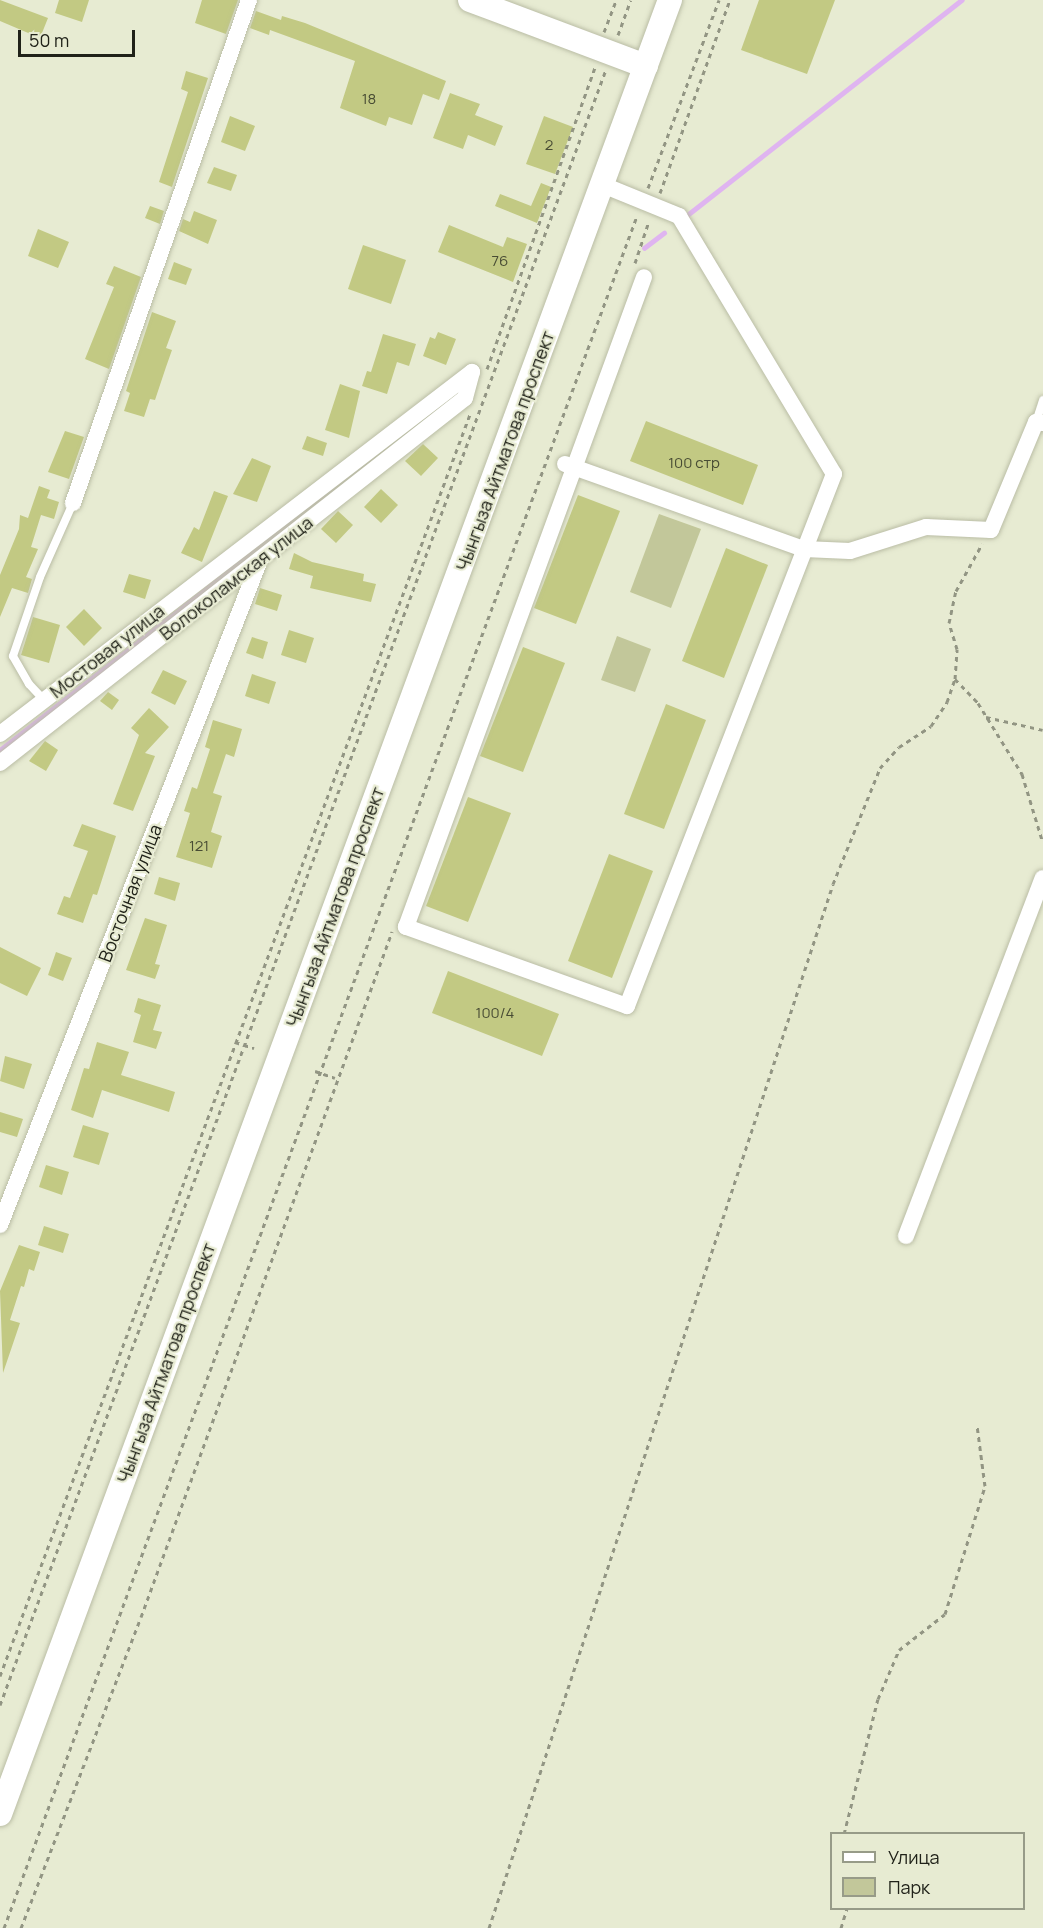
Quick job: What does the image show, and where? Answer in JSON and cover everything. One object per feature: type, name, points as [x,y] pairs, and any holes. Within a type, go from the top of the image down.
[{"type":"main road","points":[[470,0],[646,66]]},
{"type":"main road","name":"Чынгыза Айтматова проспект","points":[[0,1814],[670,0]]},
{"type":"street","points":[[73,503],[249,0]]},
{"type":"street","points":[[603,185],[679,216],[692,234],[834,474],[627,1006],[406,927],[639,272]]},
{"type":"street","name":"Волоколамская улица","points":[[0,763],[465,398],[467,390],[479,373]]},
{"type":"street","name":"Мостовая улица","points":[[0,734],[479,373]]},
{"type":"street","points":[[570,465],[804,549],[850,551],[926,527],[991,530],[1040,423]]},
{"type":"street","name":"Восточная улица","points":[[0,1226],[260,560]]},
{"type":"street","points":[[906,1236],[1043,878]]},
{"type":"lane","points":[[1040,423],[1043,400]]},
{"type":"lane","points":[[44,700],[29,684],[13,656],[40,577],[73,503]]},
{"type":"path","points":[[0,1705],[245,1045],[606,51],[616,0]]},
{"type":"path","points":[[479,373],[606,51],[631,0]]},
{"type":"path","points":[[639,272],[649,203],[719,0]]},
{"type":"path","points":[[4,1928],[317,1072],[649,203],[730,0]]},
{"type":"path","points":[[0,1676],[473,407]]},
{"type":"path","points":[[489,1928],[833,884],[880,768],[899,747],[931,726],[956,679],[957,649],[950,623],[956,591],[991,530]]},
{"type":"path","points":[[956,679],[965,685],[1022,774],[1043,843]]},
{"type":"path","points":[[987,717],[1043,730]]},
{"type":"path","points":[[21,1928],[141,1617],[335,1078],[393,928]]},
{"type":"path","points":[[236,1042],[254,1048]]},
{"type":"path","points":[[317,1072],[335,1078]]},
{"type":"path","points":[[844,1832],[878,1699],[899,1650],[945,1614],[985,1486],[977,1425]]},
{"type":"path","points":[[841,1928],[846,1910]]},
{"type":"green space","points":[[659,514],[701,529],[671,608],[630,592]]},
{"type":"green space","points":[[617,636],[651,649],[635,692],[601,680]]},
{"type":"building","points":[[0,0],[48,18],[40,38],[0,21]]},
{"type":"building","points":[[59,0],[89,0],[82,22],[55,13]]},
{"type":"building","points":[[202,0],[238,0],[226,34],[195,23]]},
{"type":"building","points":[[759,0],[835,0],[807,74],[741,50]]},
{"type":"building","points":[[256,11],[281,20],[282,16],[305,23],[446,81],[439,100],[423,94],[412,125],[389,117],[386,126],[340,108],[355,61],[270,30],[269,35],[250,28]]},
{"type":"building","points":[[186,71],[208,78],[172,187],[159,182],[188,92],[181,89]]},
{"type":"building","points":[[450,93],[480,104],[475,115],[503,126],[495,146],[468,135],[463,149],[433,138]]},
{"type":"building","points":[[230,116],[255,126],[245,151],[221,142]]},
{"type":"building","points":[[544,116],[573,127],[555,174],[526,164]]},
{"type":"building","points":[[214,167],[237,175],[231,191],[207,183]]},
{"type":"building","points":[[541,183],[551,187],[537,223],[495,206],[500,194],[531,206]]},
{"type":"building","points":[[150,206],[164,211],[160,224],[145,218]]},
{"type":"building","points":[[194,211],[217,220],[208,244],[179,231],[183,219],[190,222]]},
{"type":"building","points":[[449,225],[503,247],[507,237],[527,244],[513,282],[438,252]]},
{"type":"building","points":[[38,229],[69,242],[58,268],[28,256]]},
{"type":"building","points":[[363,245],[406,260],[391,304],[348,289]]},
{"type":"building","points":[[174,262],[192,269],[186,285],[168,279]]},
{"type":"building","points":[[114,266],[141,277],[109,369],[85,359],[114,287],[106,284]]},
{"type":"building","points":[[152,312],[176,321],[166,348],[172,350],[155,400],[150,399],[144,417],[124,411],[130,393],[126,391]]},
{"type":"building","points":[[438,332],[456,339],[446,365],[423,356],[430,337],[435,339]]},
{"type":"building","points":[[383,334],[416,344],[409,366],[397,362],[387,394],[362,386],[367,371],[371,372]]},
{"type":"building","points":[[340,384],[360,391],[349,438],[325,430]]},
{"type":"building","points":[[646,421],[758,465],[743,505],[630,461]]},
{"type":"building","points":[[65,431],[84,437],[69,479],[48,472]]},
{"type":"building","points":[[307,436],[327,443],[323,456],[302,449]]},
{"type":"building","points":[[423,444],[438,458],[421,476],[405,461]]},
{"type":"building","points":[[252,458],[271,466],[257,502],[233,494]]},
{"type":"building","points":[[39,486],[50,490],[47,498],[59,502],[54,519],[41,515],[31,547],[38,549],[26,577],[32,579],[28,593],[12,588],[0,617],[0,575],[19,529],[20,515],[28,518]]},
{"type":"building","points":[[381,489],[398,505],[381,523],[364,507]]},
{"type":"building","points":[[214,491],[228,496],[202,562],[181,553],[194,527],[199,530]]},
{"type":"building","points":[[578,495],[620,511],[576,624],[534,608]]},
{"type":"building","points":[[338,511],[353,525],[336,543],[321,529]]},
{"type":"building","points":[[726,548],[768,565],[724,678],[682,661]]},
{"type":"building","points":[[294,553],[312,562],[364,574],[363,581],[376,584],[371,602],[310,588],[313,576],[289,569]]},
{"type":"building","points":[[129,574],[151,580],[145,599],[123,592]]},
{"type":"building","points":[[260,588],[282,595],[277,611],[255,604]]},
{"type":"building","points":[[84,609],[102,628],[84,646],[66,627]]},
{"type":"building","points":[[33,617],[60,625],[49,663],[21,655]]},
{"type":"building","points":[[289,630],[314,638],[306,663],[281,655]]},
{"type":"building","points":[[252,637],[268,642],[263,659],[246,653]]},
{"type":"building","points":[[523,647],[565,663],[523,772],[480,756]]},
{"type":"building","points":[[163,670],[187,681],[175,705],[151,693]]},
{"type":"building","points":[[252,674],[276,682],[269,704],[245,696]]},
{"type":"building","points":[[108,692],[119,700],[112,710],[100,701]]},
{"type":"building","points":[[666,704],[706,720],[664,829],[624,814]]},
{"type":"building","points":[[149,708],[169,727],[145,753],[155,756],[133,811],[113,804],[139,735],[131,728]]},
{"type":"building","points":[[213,720],[242,729],[234,757],[226,754],[213,793],[222,796],[211,832],[222,836],[212,868],[176,857],[190,813],[184,811],[192,787],[197,789],[210,749],[205,747]]},
{"type":"building","points":[[45,741],[58,750],[46,771],[29,761]]},
{"type":"building","points":[[468,797],[511,813],[468,922],[426,906]]},
{"type":"building","points":[[82,824],[116,836],[97,895],[93,894],[83,923],[57,914],[64,896],[70,898],[88,851],[73,846]]},
{"type":"building","points":[[609,854],[653,871],[612,978],[568,961]]},
{"type":"building","points":[[159,877],[180,883],[175,901],[154,894]]},
{"type":"building","points":[[145,918],[167,925],[155,964],[160,965],[155,979],[126,970]]},
{"type":"building","points":[[0,947],[41,968],[27,996],[0,983]]},
{"type":"building","points":[[56,952],[72,958],[63,981],[48,975]]},
{"type":"building","points":[[448,971],[559,1014],[542,1056],[432,1013]]},
{"type":"building","points":[[138,998],[161,1005],[153,1030],[162,1032],[156,1049],[133,1042],[141,1015],[134,1012]]},
{"type":"building","points":[[97,1042],[129,1052],[121,1075],[175,1092],[169,1112],[102,1090],[93,1118],[71,1110],[84,1068],[89,1069]]},
{"type":"building","points":[[5,1056],[32,1064],[24,1089],[0,1081]]},
{"type":"building","points":[[0,1112],[23,1119],[17,1137],[0,1132]]},
{"type":"building","points":[[83,1125],[109,1133],[99,1165],[73,1157]]},
{"type":"building","points":[[46,1165],[69,1172],[62,1195],[39,1187]]},
{"type":"building","points":[[44,1226],[69,1234],[63,1253],[38,1245]]},
{"type":"building","points":[[19,1245],[40,1252],[34,1271],[29,1269],[24,1287],[21,1286],[10,1320],[20,1323],[3,1373],[0,1291]]},
{"type":"waterway","points":[[686,216],[961,0]]},
{"type":"waterway","points":[[644,248],[664,233]]},
{"type":"waterway","points":[[0,750],[388,447]]}]
